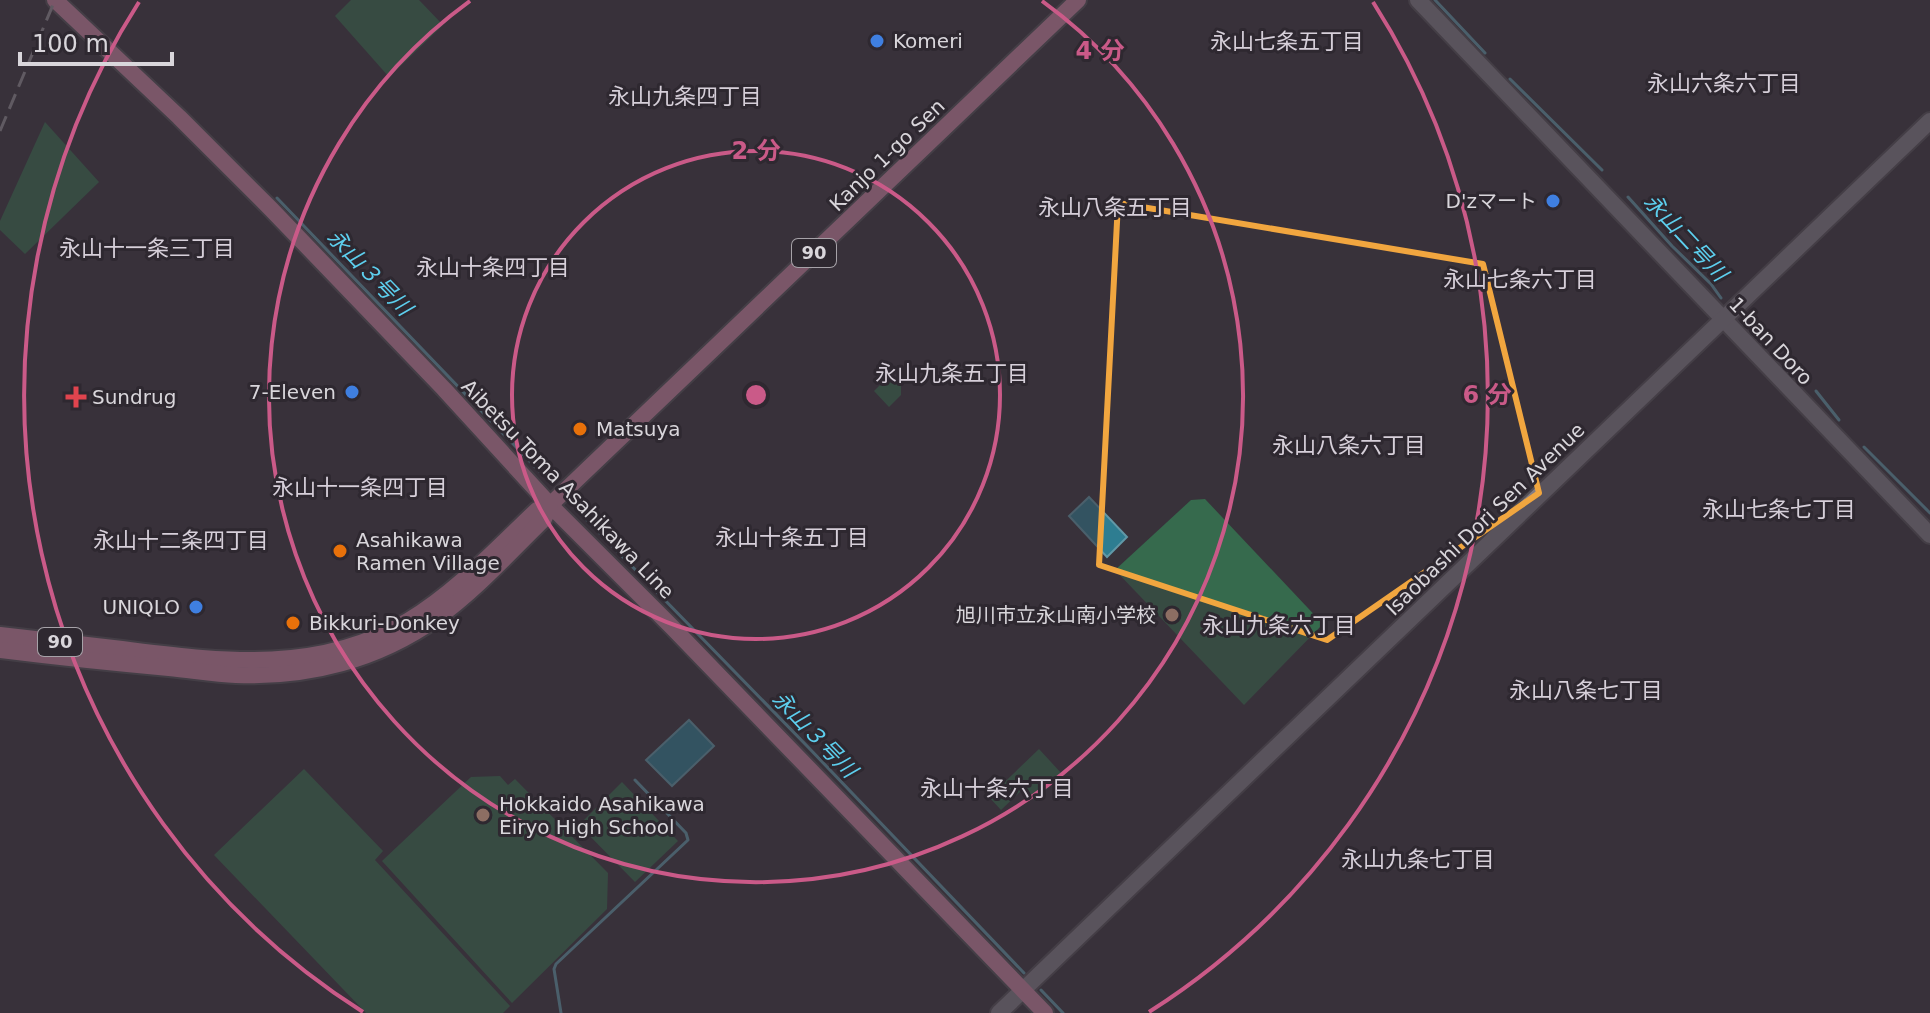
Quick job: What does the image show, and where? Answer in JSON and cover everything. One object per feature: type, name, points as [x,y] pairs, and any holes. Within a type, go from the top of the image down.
[{"type":"main road","name":"Aibetsu Toma Asahikawa Line","points":[[55,0],[271,209],[444,389],[550,505],[1045,1013]]},
{"type":"main road","name":"Kanjo 1-go Sen","points":[[119,656],[253,661],[318,655],[365,641],[406,622],[439,600],[537,510],[550,505],[1078,0]]},
{"type":"main road","name":"90","points":[[0,635],[119,656]]},
{"type":"main road","name":"90","points":[[0,650],[119,656]]},
{"type":"street","name":"1-ban Doro","points":[[1418,0],[1930,535]]},
{"type":"street","name":"Isaobashi Dori Sen Avenue","points":[[999,1013],[1930,121]]},
{"type":"highlighted area","points":[[1118,203],[1483,264],[1539,493],[1327,640],[1099,565]]},
{"type":"green space","points":[[351,0],[419,0],[443,25],[389,77],[335,16]]},
{"type":"green space","points":[[45,122],[99,182],[25,254],[0,230],[0,221]]},
{"type":"green space","points":[[890,375],[901,386],[901,395],[889,407],[874,391]]},
{"type":"green space","points":[[1205,499],[1323,624],[1244,705],[1115,570],[1191,500]]},
{"type":"green space","points":[[1039,749],[1062,774],[1035,801],[1023,789],[1001,810],[989,797]]},
{"type":"green space","points":[[304,769],[383,851],[375,860],[510,1006],[503,1013],[366,1013],[214,855]]},
{"type":"green space","points":[[500,776],[508,785],[515,779],[608,873],[607,909],[512,1003],[382,861],[471,777]]},
{"type":"green space","points":[[622,782],[678,841],[635,882],[579,825]]},
{"type":"water","points":[[1089,497],[1127,537],[1107,557],[1069,516]]},
{"type":"water","points":[[689,720],[714,746],[672,786],[646,760]]},
{"type":"waterway","name":"永山二号川","points":[[1435,0],[1485,53]]},
{"type":"waterway","name":"永山二号川","points":[[1510,79],[1602,170]]},
{"type":"waterway","name":"永山二号川","points":[[1628,197],[1721,298]]},
{"type":"waterway","name":"永山３号川","points":[[277,198],[539,471]]},
{"type":"waterway","name":"永山二号川","points":[[1816,391],[1839,420]]},
{"type":"waterway","name":"永山二号川","points":[[1864,447],[1930,513]]},
{"type":"waterway","name":"永山３号川","points":[[583,516],[1024,973]]},
{"type":"waterway","points":[[561,1013],[554,969],[556,964],[688,840],[686,833],[635,780]]},
{"type":"waterway","name":"永山３号川","points":[[1041,990],[1063,1013]]},
{"type":"railway","points":[[0,131],[55,0]]},
{"type":"place","name":"Komeri","points":[[877,41]]},
{"type":"place","name":"D'zマート","points":[[1553,201]]},
{"type":"place","name":"7-Eleven","points":[[352,392]]},
{"type":"place","name":"Sundrug","points":[[76,397]]},
{"type":"place","name":"Matsuya","points":[[580,429]]},
{"type":"place","name":"Asahikawa Ramen Village","points":[[340,551]]},
{"type":"place","name":"UNIQLO","points":[[196,607]]},
{"type":"place","name":"旭川市立永山南小学校","points":[[1172,615]]},
{"type":"place","name":"Bikkuri-Donkey","points":[[293,623]]},
{"type":"place","name":"Hokkaido Asahikawa Eiryo High School","points":[[483,815]]},
{"type":"district","name":"永山七条五丁目","points":[[1287,41]]},
{"type":"district","name":"永山六条六丁目","points":[[1724,83]]},
{"type":"district","name":"永山九条四丁目","points":[[685,96]]},
{"type":"district","name":"永山八条五丁目","points":[[1115,207]]},
{"type":"district","name":"永山十一条三丁目","points":[[147,248]]},
{"type":"district","name":"永山十条四丁目","points":[[493,267]]},
{"type":"district","name":"永山七条六丁目","points":[[1520,279]]},
{"type":"district","name":"永山九条五丁目","points":[[952,373]]},
{"type":"district","name":"永山八条六丁目","points":[[1349,445]]},
{"type":"district","name":"永山十一条四丁目","points":[[360,487]]},
{"type":"district","name":"永山七条七丁目","points":[[1779,509]]},
{"type":"district","name":"永山十条五丁目","points":[[792,537]]},
{"type":"district","name":"永山十二条四丁目","points":[[181,540]]},
{"type":"district","name":"永山九条六丁目","points":[[1279,625]]},
{"type":"district","name":"永山八条七丁目","points":[[1586,690]]},
{"type":"district","name":"永山十条六丁目","points":[[997,788]]},
{"type":"district","name":"永山九条七丁目","points":[[1418,859]]}]
